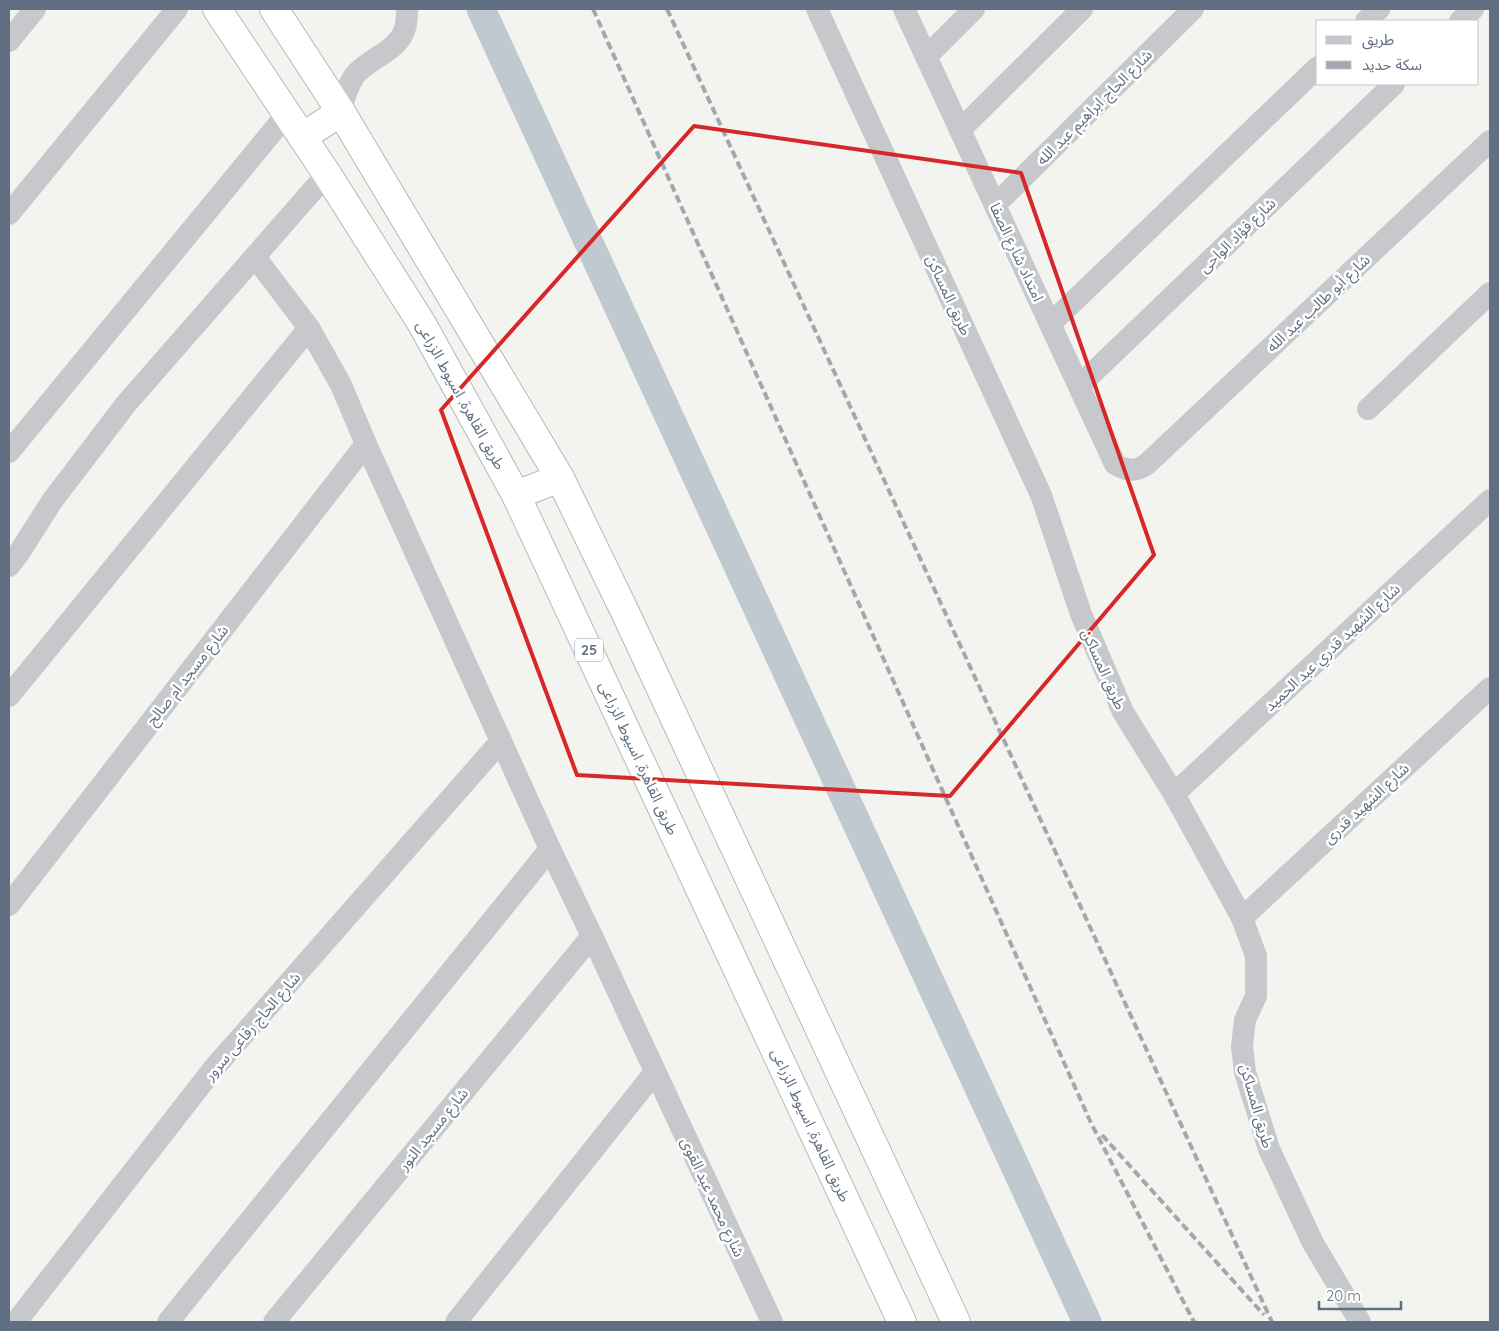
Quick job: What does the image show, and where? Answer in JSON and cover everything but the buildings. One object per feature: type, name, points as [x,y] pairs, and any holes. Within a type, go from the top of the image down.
[{"type":"highway","name":"طريق القاهرة, اسيوط الزراعى","points":[[217,9],[327,174],[422,324],[516,495],[902,1322]]},
{"type":"highway","points":[[274,9],[341,112],[560,478],[630,623],[956,1322]]},
{"type":"highway","points":[[302,138],[341,112]]},
{"type":"highway","points":[[516,495],[560,478]]},
{"type":"street","points":[[9,41],[35,9]]},
{"type":"street","points":[[9,214],[177,9]]},
{"type":"street","points":[[341,112],[346,92],[355,76],[368,63],[401,38],[405,28],[407,9]]},
{"type":"street","name":"طريق المساكن","points":[[817,9],[1041,495],[1081,614],[1123,712],[1174,794],[1242,918],[1256,956],[1256,996],[1245,1020],[1242,1046],[1245,1072],[1269,1149],[1313,1244],[1360,1322]]},
{"type":"street","name":"امتداد شارع الصفا","points":[[904,9],[1115,464],[1128,470],[1141,468],[1147,464]]},
{"type":"street","points":[[926,56],[974,9]]},
{"type":"street","points":[[960,130],[1082,9]]},
{"type":"street","name":"شارع الحاج ابراهيم عبد الله","points":[[995,205],[1193,9]]},
{"type":"street","points":[[1367,20],[1379,9]]},
{"type":"street","points":[[1461,20],[1473,9]]},
{"type":"street","points":[[1050,324],[1316,69]]},
{"type":"street","name":"شارع فؤاد الواحى","points":[[1079,386],[1393,85]]},
{"type":"street","points":[[9,452],[287,114]]},
{"type":"street","name":"شارع أبو طالب عبد الله","points":[[1147,464],[1490,141]]},
{"type":"street","points":[[9,566],[20,554],[52,502],[126,404],[327,174]]},
{"type":"street","name":"شارع محمد عبد القوى","points":[[255,257],[309,328],[341,386],[550,849],[772,1322]]},
{"type":"street","points":[[1368,409],[1490,293]]},
{"type":"street","points":[[9,696],[309,328]]},
{"type":"street","name":"شارع مسجد ام صالح","points":[[9,905],[366,444]]},
{"type":"street","name":"شارع الشهيد قدري عبد الحميد","points":[[1174,794],[1490,500]]},
{"type":"street","name":"شارع الشهيد قدرى","points":[[1242,918],[1490,688]]},
{"type":"street","name":"شارع الحاج رفاعى سرور","points":[[16,1322],[214,1068],[501,741]]},
{"type":"street","points":[[168,1322],[550,849]]},
{"type":"street","name":"شارع مسجد النور","points":[[274,1322],[592,936]]},
{"type":"street","points":[[456,1322],[655,1072]]},
{"type":"highlighted area","points":[[694,126],[1021,173],[1154,555],[950,796],[577,775],[441,410]]},
{"type":"waterway","points":[[481,9],[1087,1322]]},
{"type":"railway","points":[[593,9],[1091,1123],[1194,1322]]},
{"type":"railway","points":[[667,9],[1272,1322]]},
{"type":"railway","points":[[1102,1135],[1264,1315]]}]
